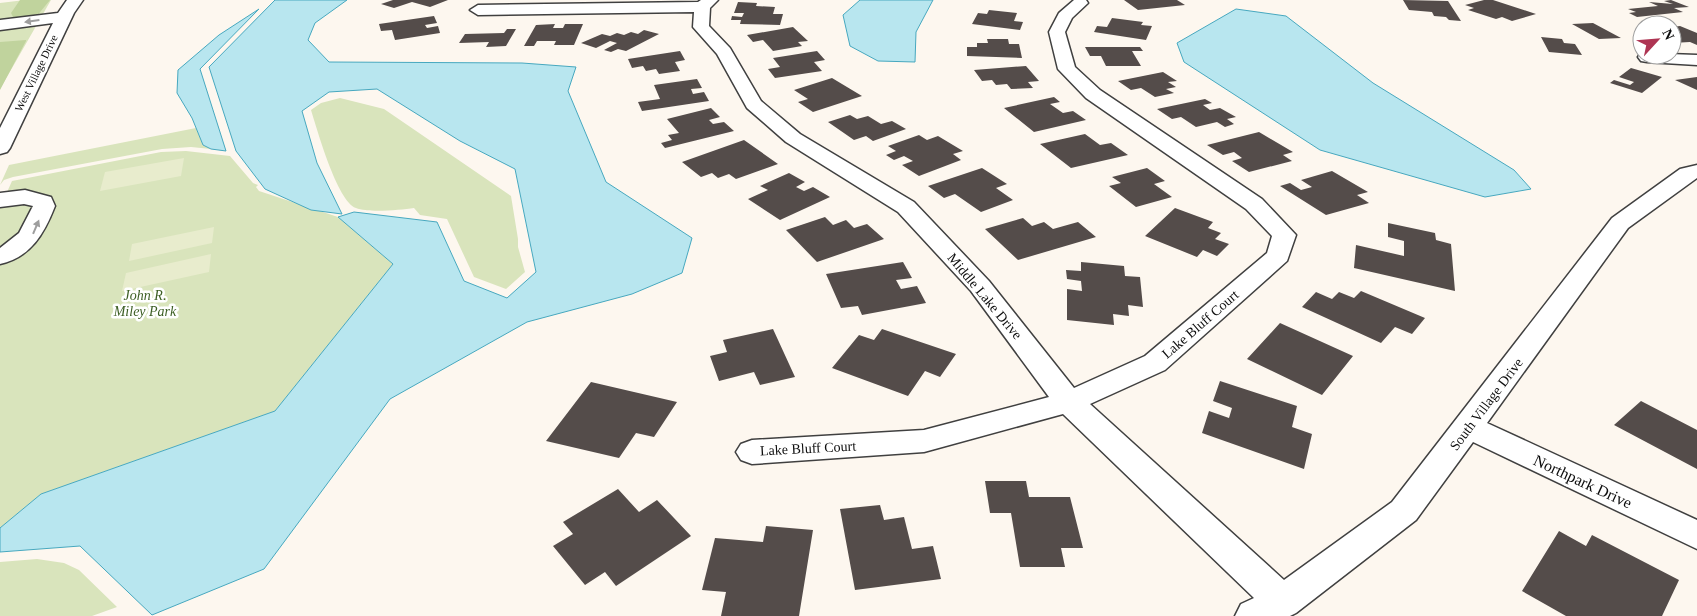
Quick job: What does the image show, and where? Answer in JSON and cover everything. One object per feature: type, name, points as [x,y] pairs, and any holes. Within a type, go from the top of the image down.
[{"type":"street","name":"West Village Drive","points":[[0,148],[60,24],[75,0]]},
{"type":"street","name":"Lake Bluff Court","points":[[752,452],[924,442],[1069,402],[1155,363],[1278,256],[1284,235],[1254,204],[1092,94],[1067,69],[1057,32],[1065,16],[1080,3]]},
{"type":"street","points":[[478,10],[706,4]]},
{"type":"street","name":"Middle Lake Drive","points":[[706,4],[700,28],[724,52],[754,104],[793,138],[906,207],[980,286],[1069,402],[1268,609]]},
{"type":"street","points":[[0,25],[60,24]]},
{"type":"street","points":[[0,37],[60,24]]},
{"type":"street","points":[[1682,59],[1697,60]]},
{"type":"street","name":"South Village Drive","points":[[1268,609],[1404,511],[1620,223],[1694,174]]},
{"type":"street","points":[[0,200],[35,199],[43,202],[44,206],[30,238],[16,250],[0,257]]},
{"type":"street","name":"Northpark Drive","points":[[1468,427],[1697,535]]},
{"type":"green space","points":[[20,0],[50,0],[36,17],[13,17],[11,13]]},
{"type":"green space","points":[[25,0],[51,0],[0,89],[0,3]]},
{"type":"green space","points":[[26,41],[0,90],[0,42]]},
{"type":"green space","points":[[340,98],[384,109],[511,196],[518,247],[525,272],[506,289],[474,277],[447,219],[420,215],[414,208],[376,211],[361,210],[349,203],[335,179],[311,110],[321,103]]},
{"type":"green space","points":[[196,128],[203,145],[211,149],[191,147],[162,149],[13,177],[4,180],[0,185],[9,165]]},
{"type":"green space","name":"John R. Miley Park","points":[[186,151],[230,156],[253,183],[258,185],[256,187],[259,191],[338,217],[393,264],[275,411],[41,494],[0,528],[0,208],[12,181],[161,152]]},
{"type":"green space","points":[[184,158],[181,176],[100,191],[105,172]]},
{"type":"green space","points":[[214,227],[212,243],[129,261],[132,244]]},
{"type":"green space","points":[[211,254],[209,272],[122,291],[126,273]]},
{"type":"green space","points":[[37,559],[64,563],[79,570],[117,607],[92,616],[0,616],[0,562]]},
{"type":"water","points":[[275,0],[347,0],[315,23],[308,40],[329,62],[522,63],[576,67],[568,91],[606,182],[692,238],[682,273],[632,294],[527,322],[390,399],[264,569],[152,615],[80,546],[0,552],[0,528],[41,494],[275,411],[393,264],[338,217],[354,212],[437,222],[464,281],[507,298],[536,272],[515,169],[460,141],[377,89],[329,92],[302,111],[317,163],[342,214],[311,210],[265,189],[236,151],[209,67]]},
{"type":"water","points":[[860,0],[933,0],[916,32],[915,62],[878,61],[850,46],[843,15]]},
{"type":"water","points":[[259,9],[200,69],[226,151],[211,149],[203,145],[192,118],[177,93],[178,70],[219,35]]},
{"type":"water","points":[[1236,9],[1286,16],[1373,83],[1514,170],[1531,189],[1485,197],[1320,150],[1184,62],[1177,43]]},
{"type":"building","points":[[393,0],[448,0],[430,7],[412,2],[394,8],[381,4]]},
{"type":"building","points":[[1124,0],[1177,0],[1185,5],[1138,10]]},
{"type":"building","points":[[1403,0],[1448,1],[1461,21],[1434,16],[1432,12],[1409,10]]},
{"type":"building","points":[[1484,0],[1493,0],[1536,14],[1512,21],[1502,17],[1496,19],[1468,10],[1474,8],[1465,5]]},
{"type":"building","points":[[1671,0],[1689,7],[1674,8],[1683,12],[1655,15],[1633,15],[1629,13],[1636,12],[1628,9],[1658,6],[1649,2],[1673,4],[1664,1]]},
{"type":"building","points":[[738,2],[757,3],[756,6],[775,7],[773,14],[783,14],[780,25],[740,24],[741,20],[731,20],[732,16],[742,17],[744,13],[734,13]]},
{"type":"building","points":[[989,10],[1017,13],[1014,21],[1023,22],[1020,30],[972,24],[978,13],[987,14]]},
{"type":"building","points":[[434,16],[437,23],[425,25],[427,28],[438,26],[440,33],[395,40],[392,30],[381,31],[379,24]]},
{"type":"building","points":[[1112,18],[1143,22],[1141,25],[1152,26],[1146,40],[1094,32],[1097,26],[1107,27]]},
{"type":"building","points":[[1593,23],[1621,38],[1599,39],[1572,24]]},
{"type":"building","points":[[555,24],[553,28],[563,28],[565,24],[583,24],[574,45],[554,45],[556,41],[537,41],[534,46],[524,46],[536,25]]},
{"type":"building","points":[[793,27],[808,41],[798,42],[802,46],[773,51],[763,40],[753,42],[747,35]]},
{"type":"building","points":[[1682,27],[1697,33],[1697,45],[1690,42],[1682,42]]},
{"type":"building","points":[[507,29],[516,29],[506,46],[486,47],[489,42],[459,43],[465,34],[504,33]]},
{"type":"building","points":[[644,30],[659,34],[626,51],[618,49],[611,52],[604,50],[617,43],[610,41],[596,48],[581,43],[602,34],[610,36],[617,33],[624,35],[631,32],[638,34]]},
{"type":"building","points":[[1541,37],[1562,39],[1564,43],[1575,44],[1582,55],[1549,52]]},
{"type":"building","points":[[987,39],[1008,39],[1009,44],[1019,44],[1022,58],[967,56],[967,47],[977,47],[977,43],[988,43]]},
{"type":"building","points":[[1085,47],[1140,47],[1143,51],[1132,51],[1141,66],[1106,66],[1101,56],[1090,56]]},
{"type":"building","points":[[680,51],[685,60],[675,62],[680,71],[659,74],[656,69],[646,71],[643,66],[632,68],[628,59]]},
{"type":"building","points":[[817,51],[825,60],[814,62],[822,71],[775,78],[768,69],[780,67],[773,58]]},
{"type":"building","points":[[1026,66],[1039,81],[1028,82],[1033,88],[1011,89],[1007,84],[996,85],[992,80],[982,81],[974,70]]},
{"type":"building","points":[[1631,68],[1662,77],[1642,93],[1610,83],[1614,80],[1630,85],[1634,82],[1619,77]]},
{"type":"building","points":[[1163,72],[1177,81],[1168,82],[1176,87],[1166,89],[1174,93],[1155,97],[1141,88],[1131,90],[1118,81]]},
{"type":"building","points":[[1697,77],[1697,90],[1675,80]]},
{"type":"building","points":[[832,78],[862,96],[813,112],[798,102],[808,99],[794,90]]},
{"type":"building","points":[[697,79],[702,88],[691,89],[693,94],[704,92],[709,101],[642,111],[638,102],[660,99],[654,85]]},
{"type":"building","points":[[1054,97],[1060,102],[1050,104],[1063,113],[1073,111],[1086,120],[1034,132],[1004,108]]},
{"type":"building","points":[[1205,99],[1212,103],[1203,105],[1210,110],[1220,108],[1236,117],[1227,119],[1234,124],[1225,127],[1217,122],[1196,127],[1181,117],[1172,119],[1157,109]]},
{"type":"building","points":[[711,108],[720,117],[709,120],[713,124],[724,122],[734,131],[665,148],[661,143],[672,140],[668,135],[679,133],[667,119]]},
{"type":"building","points":[[850,115],[857,119],[868,116],[881,124],[892,121],[906,129],[873,141],[866,136],[854,140],[828,122]]},
{"type":"building","points":[[1259,132],[1293,152],[1283,155],[1292,161],[1249,172],[1232,161],[1242,158],[1234,152],[1223,155],[1207,145]]},
{"type":"building","points":[[1085,134],[1100,145],[1111,143],[1128,155],[1071,168],[1040,144]]},
{"type":"building","points":[[919,135],[927,140],[938,136],[963,151],[953,154],[961,160],[919,176],[902,165],[913,161],[904,156],[894,160],[886,155],[896,151],[888,146]]},
{"type":"building","points":[[744,140],[778,164],[736,179],[729,174],[718,178],[712,173],[701,177],[682,162]]},
{"type":"building","points":[[982,168],[1007,184],[996,188],[1013,200],[981,212],[955,194],[944,198],[928,186]]},
{"type":"building","points":[[1147,168],[1165,181],[1154,184],[1172,197],[1136,207],[1109,186],[1121,183],[1112,177]]},
{"type":"building","points":[[1332,171],[1368,192],[1357,195],[1369,203],[1326,215],[1280,186],[1290,183],[1301,190],[1312,187],[1301,180]]},
{"type":"building","points":[[789,173],[805,182],[796,187],[804,191],[813,187],[830,197],[780,220],[748,199],[768,190],[760,186]]},
{"type":"building","points":[[1175,208],[1213,222],[1208,228],[1221,233],[1215,239],[1229,244],[1217,256],[1203,250],[1197,257],[1145,236]]},
{"type":"building","points":[[825,217],[833,225],[846,220],[854,228],[867,224],[884,239],[817,262],[786,230]]},
{"type":"building","points":[[1023,218],[1032,226],[1044,222],[1053,229],[1078,222],[1096,237],[1018,260],[985,229]]},
{"type":"building","points":[[1388,223],[1435,233],[1436,240],[1451,244],[1455,291],[1354,268],[1356,245],[1404,256],[1404,241],[1388,237]]},
{"type":"building","points":[[903,262],[912,278],[896,280],[901,289],[917,286],[926,303],[862,315],[858,306],[841,308],[826,274]]},
{"type":"building","points":[[1081,262],[1124,266],[1125,276],[1140,277],[1143,307],[1128,305],[1129,316],[1113,314],[1114,325],[1067,320],[1067,289],[1082,291],[1081,281],[1067,279],[1066,270],[1081,271]]},
{"type":"building","points":[[1361,291],[1425,318],[1412,334],[1395,327],[1381,343],[1302,307],[1316,292],[1332,299],[1339,292],[1354,298]]},
{"type":"building","points":[[1280,323],[1353,356],[1322,395],[1247,359]]},
{"type":"building","points":[[773,329],[795,377],[760,385],[754,372],[719,381],[710,356],[727,352],[723,340]]},
{"type":"building","points":[[882,329],[956,354],[940,377],[925,371],[908,396],[832,368],[859,335],[874,340]]},
{"type":"building","points":[[1220,381],[1297,406],[1292,427],[1312,434],[1304,469],[1202,433],[1209,411],[1229,418],[1232,408],[1213,401]]},
{"type":"building","points":[[591,382],[677,402],[654,437],[636,433],[619,458],[546,441]]},
{"type":"building","points":[[1641,401],[1697,430],[1697,469],[1614,425]]},
{"type":"building","points":[[985,481],[1026,481],[1029,497],[1070,497],[1083,548],[1061,548],[1065,567],[1020,567],[1011,513],[990,513]]},
{"type":"building","points":[[618,489],[639,512],[657,500],[691,536],[616,586],[605,572],[585,585],[553,546],[573,534],[563,522]]},
{"type":"building","points":[[880,505],[884,520],[904,517],[912,549],[933,546],[941,579],[855,590],[840,509]]},
{"type":"building","points":[[766,526],[813,530],[799,616],[721,616],[726,592],[702,590],[715,538],[763,542]]},
{"type":"building","points":[[1559,531],[1586,546],[1592,535],[1679,580],[1662,616],[1566,616],[1522,591]]}]
